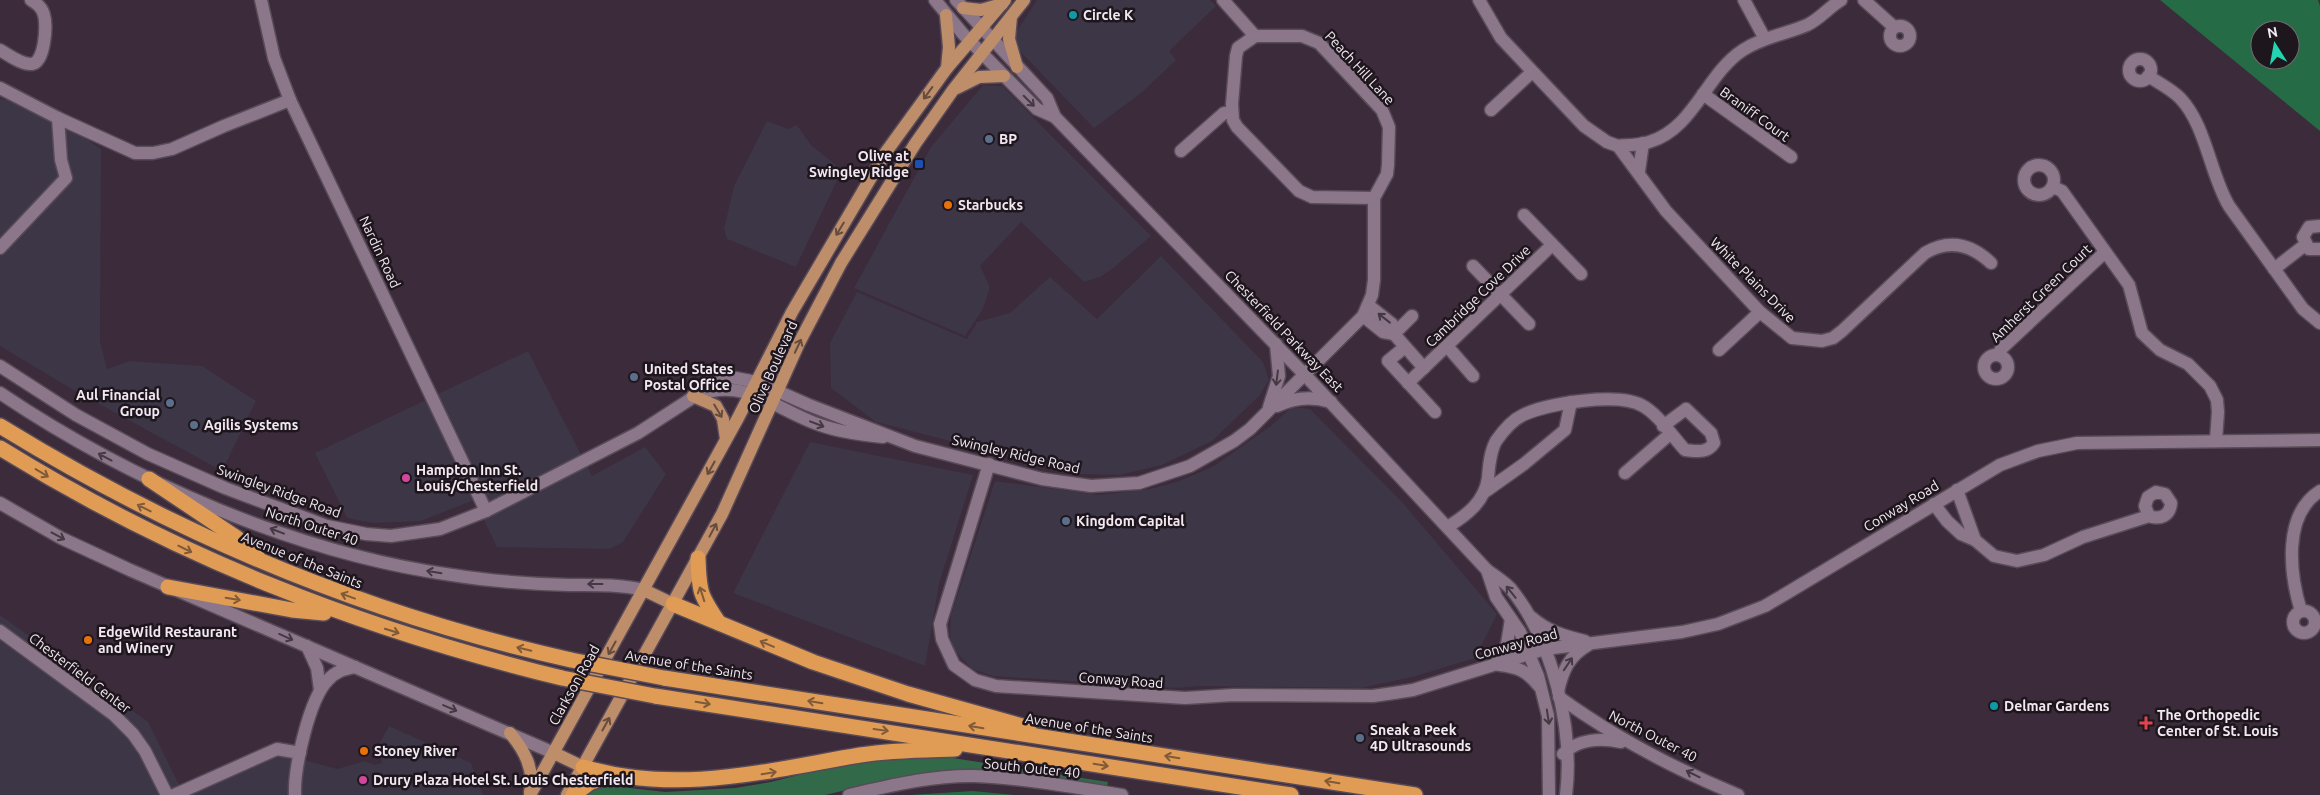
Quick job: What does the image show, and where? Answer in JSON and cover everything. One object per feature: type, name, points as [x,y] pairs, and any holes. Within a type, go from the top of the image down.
[{"type":"highway","name":"Avenue of the Saints","points":[[0,426],[106,488],[175,523],[268,565],[410,617],[484,639],[571,660],[664,678],[1415,795]]},
{"type":"highway","points":[[0,448],[57,482],[153,534],[238,574],[346,616],[444,648],[562,678],[655,696],[1291,795]]},
{"type":"highway","points":[[149,479],[237,538],[268,565]]},
{"type":"highway","points":[[698,558],[700,588],[703,600],[720,624]]},
{"type":"highway","points":[[168,587],[292,610],[346,616]]},
{"type":"highway","points":[[673,604],[813,662],[908,694],[1010,721],[1059,740]]},
{"type":"highway","points":[[582,767],[609,777],[694,784],[743,778],[877,752],[984,747]]},
{"type":"highway","points":[[573,795],[591,782],[609,777]]},
{"type":"main road","name":"Olive Boulevard","points":[[582,767],[673,604],[737,484],[812,316],[853,243],[910,152],[953,90],[1024,0]]},
{"type":"main road","points":[[959,4],[981,10],[1004,2]]},
{"type":"main road","name":"Olive Boulevard","points":[[644,590],[809,283],[886,152],[947,68],[1004,2]]},
{"type":"main road","points":[[946,16],[949,47],[947,68]]},
{"type":"main road","points":[[1011,17],[1009,39],[1017,67]]},
{"type":"main road","points":[[953,90],[979,77],[1004,76]]},
{"type":"main road","points":[[693,396],[716,406],[722,419],[726,439]]},
{"type":"main road","points":[[644,590],[673,604]]},
{"type":"main road","name":"Clarkson Road","points":[[530,795],[644,590]]},
{"type":"main road","points":[[510,733],[523,751],[528,762],[532,785],[530,795]]},
{"type":"main road","points":[[554,753],[582,767],[567,795]]},
{"type":"street","points":[[0,50],[32,64],[38,62],[42,56],[45,22],[40,6],[31,0]]},
{"type":"street","name":"Nardin Road","points":[[261,0],[274,58],[290,100],[486,511]]},
{"type":"street","name":"Chesterfield Parkway East","points":[[935,0],[946,16],[970,42],[1037,108],[1055,117],[1276,344],[1449,526],[1487,570],[1510,588],[1525,611],[1545,649],[1558,695],[1567,750],[1567,791]]},
{"type":"street","points":[[1223,0],[1255,36],[1238,48],[1232,120],[1299,191],[1312,197],[1374,198]]},
{"type":"street","points":[[1744,0],[1765,38]]},
{"type":"street","points":[[1618,146],[1643,143],[1669,133],[1686,116],[1714,76],[1729,61],[1765,38],[1810,24],[1841,0]]},
{"type":"street","points":[[1864,0],[1894,27]]},
{"type":"street","name":"White Plains Drive","points":[[1480,1],[1501,38],[1532,72],[1584,126],[1606,142],[1618,146],[1666,211],[1760,312],[1792,338],[1822,341],[1833,338],[1926,253],[1934,248],[1952,244],[1963,246],[1978,251],[1990,263]]},
{"type":"street","name":"Chesterfield Parkway East","points":[[959,4],[1047,98],[1055,117]]},
{"type":"street","name":"Peach Hill Lane","points":[[1255,36],[1302,36],[1319,43],[1382,110],[1389,127],[1387,174],[1374,198],[1374,280],[1365,310]]},
{"type":"street","points":[[1491,110],[1532,72]]},
{"type":"street","points":[[2148,76],[2174,92],[2192,115],[2221,193],[2303,309],[2320,324]]},
{"type":"street","points":[[0,88],[58,118],[135,153],[153,153],[172,149],[290,100]]},
{"type":"street","name":"Braniff Court","points":[[1703,94],[1790,157]]},
{"type":"street","points":[[1181,152],[1224,113],[1232,113]]},
{"type":"street","points":[[0,248],[66,178],[61,160],[58,118]]},
{"type":"street","points":[[1639,172],[1643,143]]},
{"type":"street","points":[[2053,187],[2062,191],[2129,286],[2142,333],[2160,350],[2188,364],[2210,386],[2217,400],[2216,440]]},
{"type":"street","points":[[1524,215],[1581,274]]},
{"type":"street","points":[[2320,226],[2312,225],[2306,229],[2303,237],[2305,245],[2313,250],[2320,249]]},
{"type":"street","points":[[2274,268],[2305,245]]},
{"type":"street","name":"Cambridge Cove Drive","points":[[1408,382],[1552,246]]},
{"type":"street","name":"Amherst Green Court","points":[[1998,355],[2001,349],[2105,252]]},
{"type":"street","points":[[1473,266],[1529,324]]},
{"type":"street","points":[[1305,375],[1365,310]]},
{"type":"street","name":"Cambridge Cove Drive","points":[[1365,310],[1383,332],[1394,334],[1424,368]]},
{"type":"street","points":[[1719,350],[1760,312]]},
{"type":"street","points":[[1394,334],[1412,316]]},
{"type":"street","points":[[1269,410],[1279,376],[1276,344]]},
{"type":"street","points":[[1447,346],[1473,376]]},
{"type":"street","points":[[1405,348],[1388,361],[1436,412]]},
{"type":"street","name":"Swingley Ridge Road","points":[[0,366],[76,415],[148,454],[225,488],[327,526],[366,534],[391,536],[418,534],[440,529],[486,511],[631,437],[693,396],[703,386],[722,378],[738,377],[757,382],[895,439],[1074,485],[1106,486],[1139,483],[1174,473],[1223,449],[1250,429],[1305,375]]},
{"type":"street","name":"Swingley Ridge Road","points":[[693,396],[724,388],[738,389],[832,429],[858,435],[895,439]]},
{"type":"street","name":"North Outer 40","points":[[0,393],[63,433],[149,479],[289,535],[377,562],[476,578],[552,584],[612,584],[644,590]]},
{"type":"street","points":[[1269,410],[1290,399],[1307,398],[1331,402]]},
{"type":"street","points":[[1486,491],[1490,461],[1495,444],[1505,428],[1521,416],[1544,406],[1571,402],[1633,401],[1644,406],[1667,430],[1625,473]]},
{"type":"street","points":[[1449,526],[1466,516],[1486,491],[1524,464],[1565,430],[1571,402]]},
{"type":"street","name":"Conway Road","points":[[990,464],[940,624],[944,646],[954,665],[975,680],[996,686],[1160,698],[1234,695],[1372,696],[1413,690],[1545,649],[1682,632],[1741,616],[1787,593],[1957,490],[2013,459],[2056,446],[2077,443],[2320,440]]},
{"type":"street","points":[[1957,490],[1975,540]]},
{"type":"street","points":[[2301,611],[2293,574],[2293,543],[2299,518],[2308,502],[2320,491]]},
{"type":"street","points":[[0,503],[69,541],[168,587],[554,753]]},
{"type":"street","points":[[1934,504],[1947,521],[1994,556],[2017,561],[2032,559],[2083,537],[2149,516]]},
{"type":"street","points":[[1947,521],[1961,516],[1964,510]]},
{"type":"street","name":"Chesterfield Parkway East","points":[[1487,570],[1496,597],[1530,653],[1541,688],[1548,716],[1550,791]]},
{"type":"street","points":[[1525,611],[1540,624],[1557,634],[1592,643]]},
{"type":"street","points":[[1490,666],[1507,644],[1511,619]]},
{"type":"street","name":"Chesterfield Center","points":[[0,631],[114,715],[133,734],[145,751],[167,795]]},
{"type":"street","points":[[1558,695],[1567,664],[1578,650],[1592,643]]},
{"type":"street","points":[[307,646],[317,668],[320,690]]},
{"type":"street","points":[[1490,666],[1500,665],[1520,668],[1530,674],[1541,688]]},
{"type":"street","points":[[295,795],[296,764],[320,690],[334,674],[355,667]]},
{"type":"street","name":"North Outer 40","points":[[1558,695],[1593,722],[1630,744],[1738,795]]},
{"type":"street","points":[[1550,770],[1567,750],[1595,740],[1608,739],[1630,744]]},
{"type":"street","points":[[174,795],[277,749],[300,753]]},
{"type":"street","name":"South Outer 40","points":[[849,795],[931,780],[972,776],[1030,780],[1122,795]]},
{"type":"shaded area","points":[[1037,0],[1210,0],[1216,6],[1169,51],[1176,60],[1141,93],[1094,128],[1016,47],[1017,31]]},
{"type":"shaded area","points":[[983,85],[1002,86],[1151,236],[1112,269],[1100,277],[1084,282],[1021,222],[980,266],[990,287],[983,309],[965,336],[854,288],[931,147]]},
{"type":"shaded area","points":[[0,99],[18,102],[53,116],[101,149],[100,341],[107,369],[130,361],[202,366],[256,401],[222,471],[70,388],[0,346]]},
{"type":"shaded area","points":[[767,121],[788,129],[797,125],[811,145],[842,170],[796,267],[727,239],[724,229],[734,186]]},
{"type":"shaded area","points":[[1161,256],[1263,362],[1269,380],[1259,396],[1212,441],[1162,465],[1120,475],[1078,474],[876,422],[831,388],[830,343],[857,292],[967,339],[977,322],[1010,313],[1050,277],[1097,319]]},
{"type":"shaded area","points":[[528,351],[592,476],[645,447],[666,474],[623,542],[609,549],[497,547],[474,500],[421,521],[374,523],[347,518],[315,453]]},
{"type":"shaded area","points":[[1292,407],[1310,409],[1402,502],[1497,614],[1475,658],[1416,676],[1361,688],[1201,686],[1175,688],[993,676],[972,669],[954,650],[950,636],[951,615],[995,481],[1099,495],[1150,489],[1177,482],[1214,466],[1272,425]]},
{"type":"shaded area","points":[[810,442],[973,475],[939,584],[925,666],[733,593]]},
{"type":"shaded area","points":[[0,615],[148,722],[184,795],[0,795]]},
{"type":"shaded area","points":[[389,726],[471,763],[483,795],[187,795],[276,755],[286,755],[337,769],[365,761],[374,765],[382,763],[378,746]]},
{"type":"green space","points":[[2160,0],[2318,0],[2320,6],[2320,131]]},
{"type":"green space","points":[[946,757],[1108,782],[1107,786],[1024,775],[876,783],[825,795],[584,795],[593,787],[604,785],[665,792],[735,788],[771,782],[850,762],[884,758]]},
{"type":"green space","points":[[973,791],[1014,795],[910,795]]},
{"type":"place","name":"Circle K","points":[[1073,15]]},
{"type":"place","name":"BP","points":[[989,139]]},
{"type":"place","name":"Olive at Swingley Ridge","points":[[919,164]]},
{"type":"place","name":"Starbucks","points":[[948,205]]},
{"type":"place","name":"United States Postal Office","points":[[634,377]]},
{"type":"place","name":"Aul Financial Group","points":[[170,403]]},
{"type":"place","name":"Agilis Systems","points":[[194,425]]},
{"type":"place","name":"Hampton Inn St. Louis/Chesterfield","points":[[406,478]]},
{"type":"place","name":"Kingdom Capital","points":[[1066,521]]},
{"type":"place","name":"EdgeWild Restaurant and Winery","points":[[88,640]]},
{"type":"place","name":"Delmar Gardens","points":[[1994,706]]},
{"type":"place","name":"The Orthopedic Center of St. Louis","points":[[2146,723]]},
{"type":"place","name":"Sneak a Peek 4D Ultrasounds","points":[[1360,738]]},
{"type":"place","name":"Stoney River","points":[[364,751]]},
{"type":"place","name":"Drury Plaza Hotel St. Louis Chesterfield","points":[[363,780]]}]
